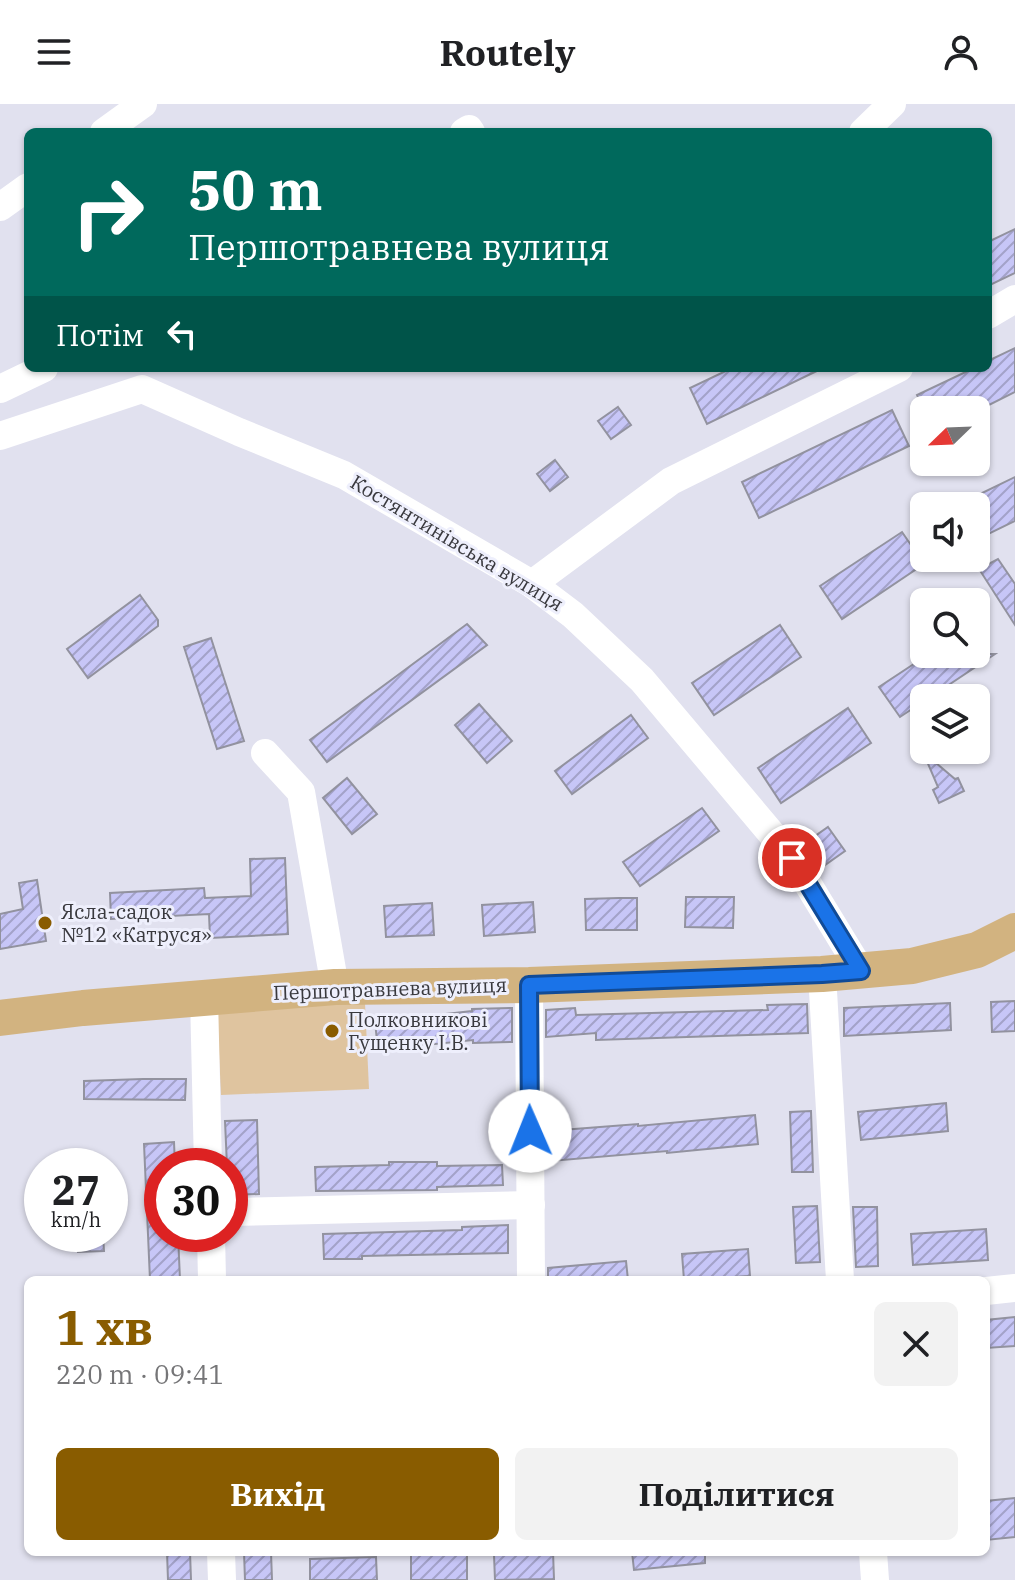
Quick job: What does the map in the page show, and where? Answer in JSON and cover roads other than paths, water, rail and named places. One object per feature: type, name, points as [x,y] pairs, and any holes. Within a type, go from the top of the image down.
[{"type":"main road","name":"Першотравнева вулиця","points":[[0,1018],[335,987],[529,985],[861,971],[912,966],[977,950],[1015,931]]},
{"type":"street","points":[[110,128],[143,104]]},
{"type":"street","points":[[867,128],[892,104]]},
{"type":"street","points":[[0,207],[24,190]]},
{"type":"street","points":[[992,313],[1015,299]]},
{"type":"street","points":[[0,389],[36,372]]},
{"type":"street","points":[[532,584],[671,481],[891,372]]},
{"type":"street","name":"Костянтинівська вулиця","points":[[0,436],[142,389],[344,475],[532,584],[573,615],[642,680],[792,858],[861,971]]},
{"type":"street","points":[[265,753],[301,792],[335,987]]},
{"type":"street","points":[[822,974],[840,1276]]},
{"type":"street","points":[[529,985],[531,1276]]},
{"type":"street","points":[[204,997],[208,1148]]},
{"type":"street","points":[[248,1212],[531,1205]]},
{"type":"street","points":[[211,1252],[212,1276]]},
{"type":"street","points":[[990,1291],[1015,1288]]},
{"type":"street","points":[[221,1556],[222,1580]]},
{"type":"street","points":[[873,1556],[875,1580]]},
{"type":"place","name":"Ясла-садок №12 «Катруся»","points":[[45,923]]},
{"type":"place","name":"Полковникові Гущенку І.В.","points":[[332,1031]]}]
